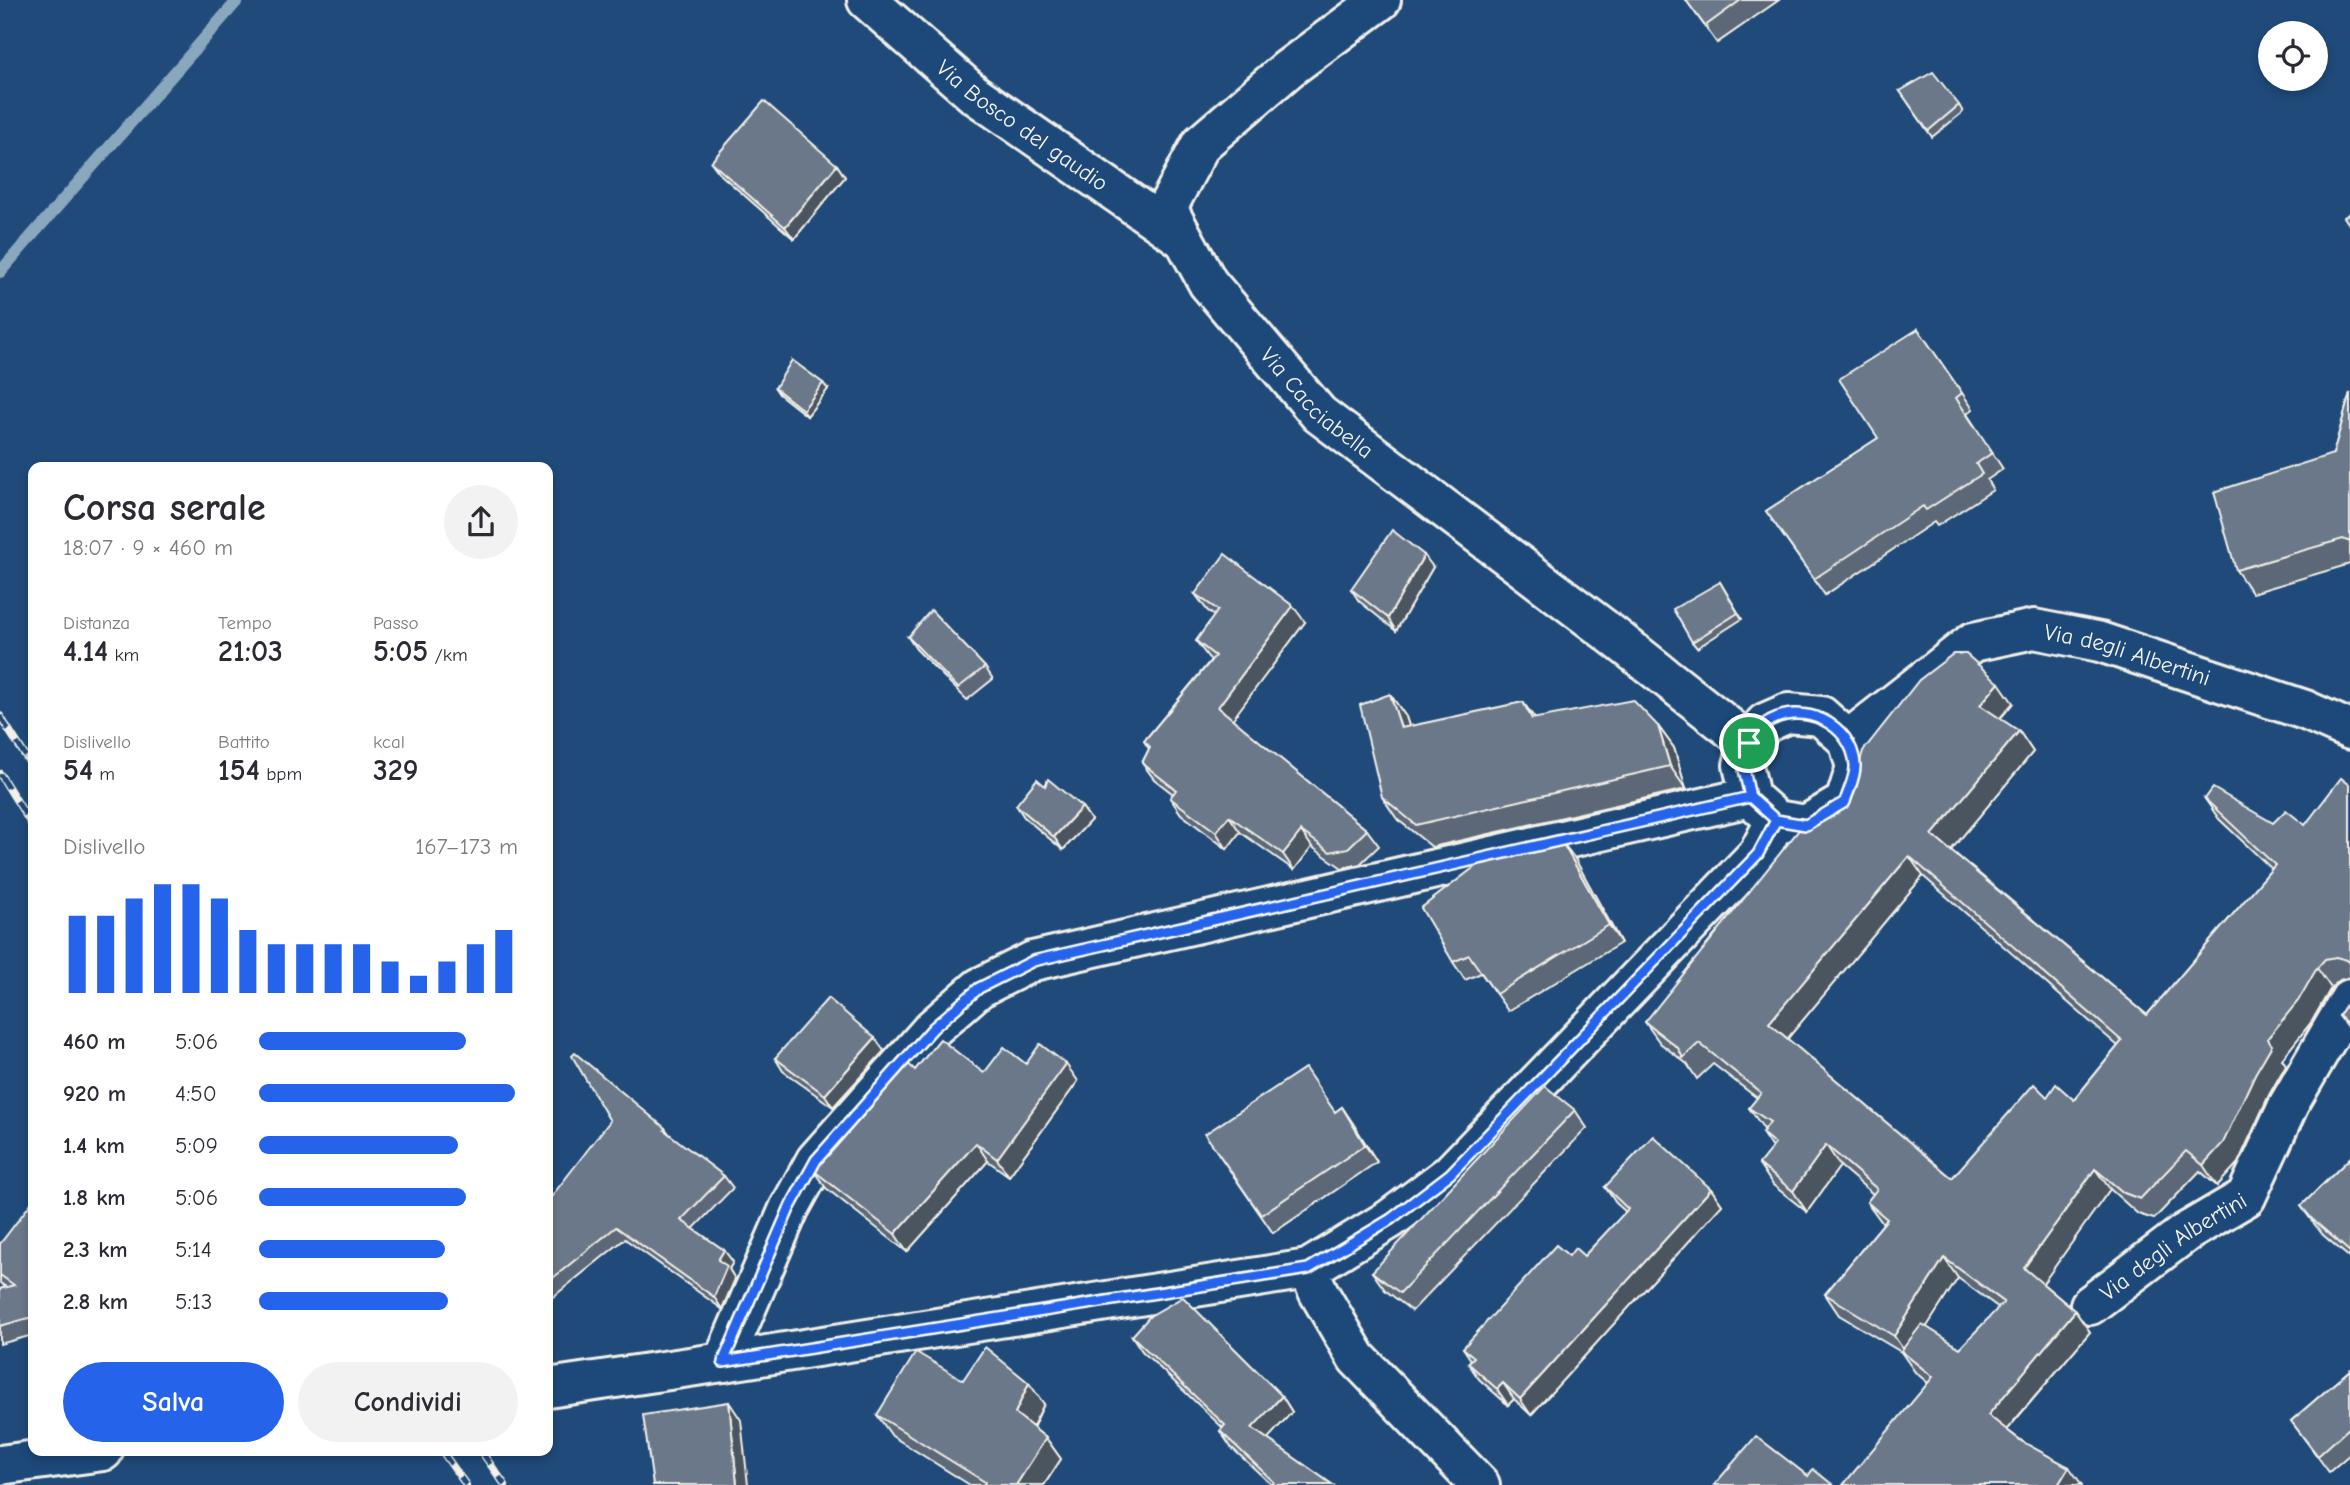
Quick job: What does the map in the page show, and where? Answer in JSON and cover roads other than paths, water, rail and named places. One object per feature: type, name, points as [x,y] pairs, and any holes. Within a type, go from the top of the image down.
[{"type":"street","name":"Via Bosco del gaudio","points":[[867,0],[974,94],[1186,242]]},
{"type":"street","name":"Via Cacciabella","points":[[1381,0],[1287,69],[1201,145],[1167,208],[1208,283],[1319,414],[1612,635],[1749,743]]},
{"type":"street","name":"Via degli Albertini","points":[[1848,740],[1973,642],[2034,629],[2100,642],[2305,710],[2350,730]]},
{"type":"street","points":[[553,1387],[723,1362],[1308,1269],[1391,1219],[1450,1174],[1758,854],[1763,808],[1743,765],[1749,743],[1765,723],[1788,713],[1821,716],[1848,740],[1856,767],[1845,802],[1806,825],[1763,808],[1033,961],[979,988],[933,1028],[816,1160],[789,1209],[723,1362]]},
{"type":"street","name":"Via degli Albertini","points":[[2091,1306],[2185,1233],[2246,1197],[2289,1104],[2350,999]]},
{"type":"street","points":[[1308,1269],[1357,1358],[1480,1485]]},
{"type":"street","points":[[0,1465],[66,1456]]},
{"type":"waterway","points":[[0,272],[238,0]]},
{"type":"railway","points":[[0,716],[28,760]]},
{"type":"railway","points":[[0,774],[28,819]]},
{"type":"railway","points":[[446,1456],[466,1485]]},
{"type":"railway","points":[[485,1456],[505,1485]]}]
